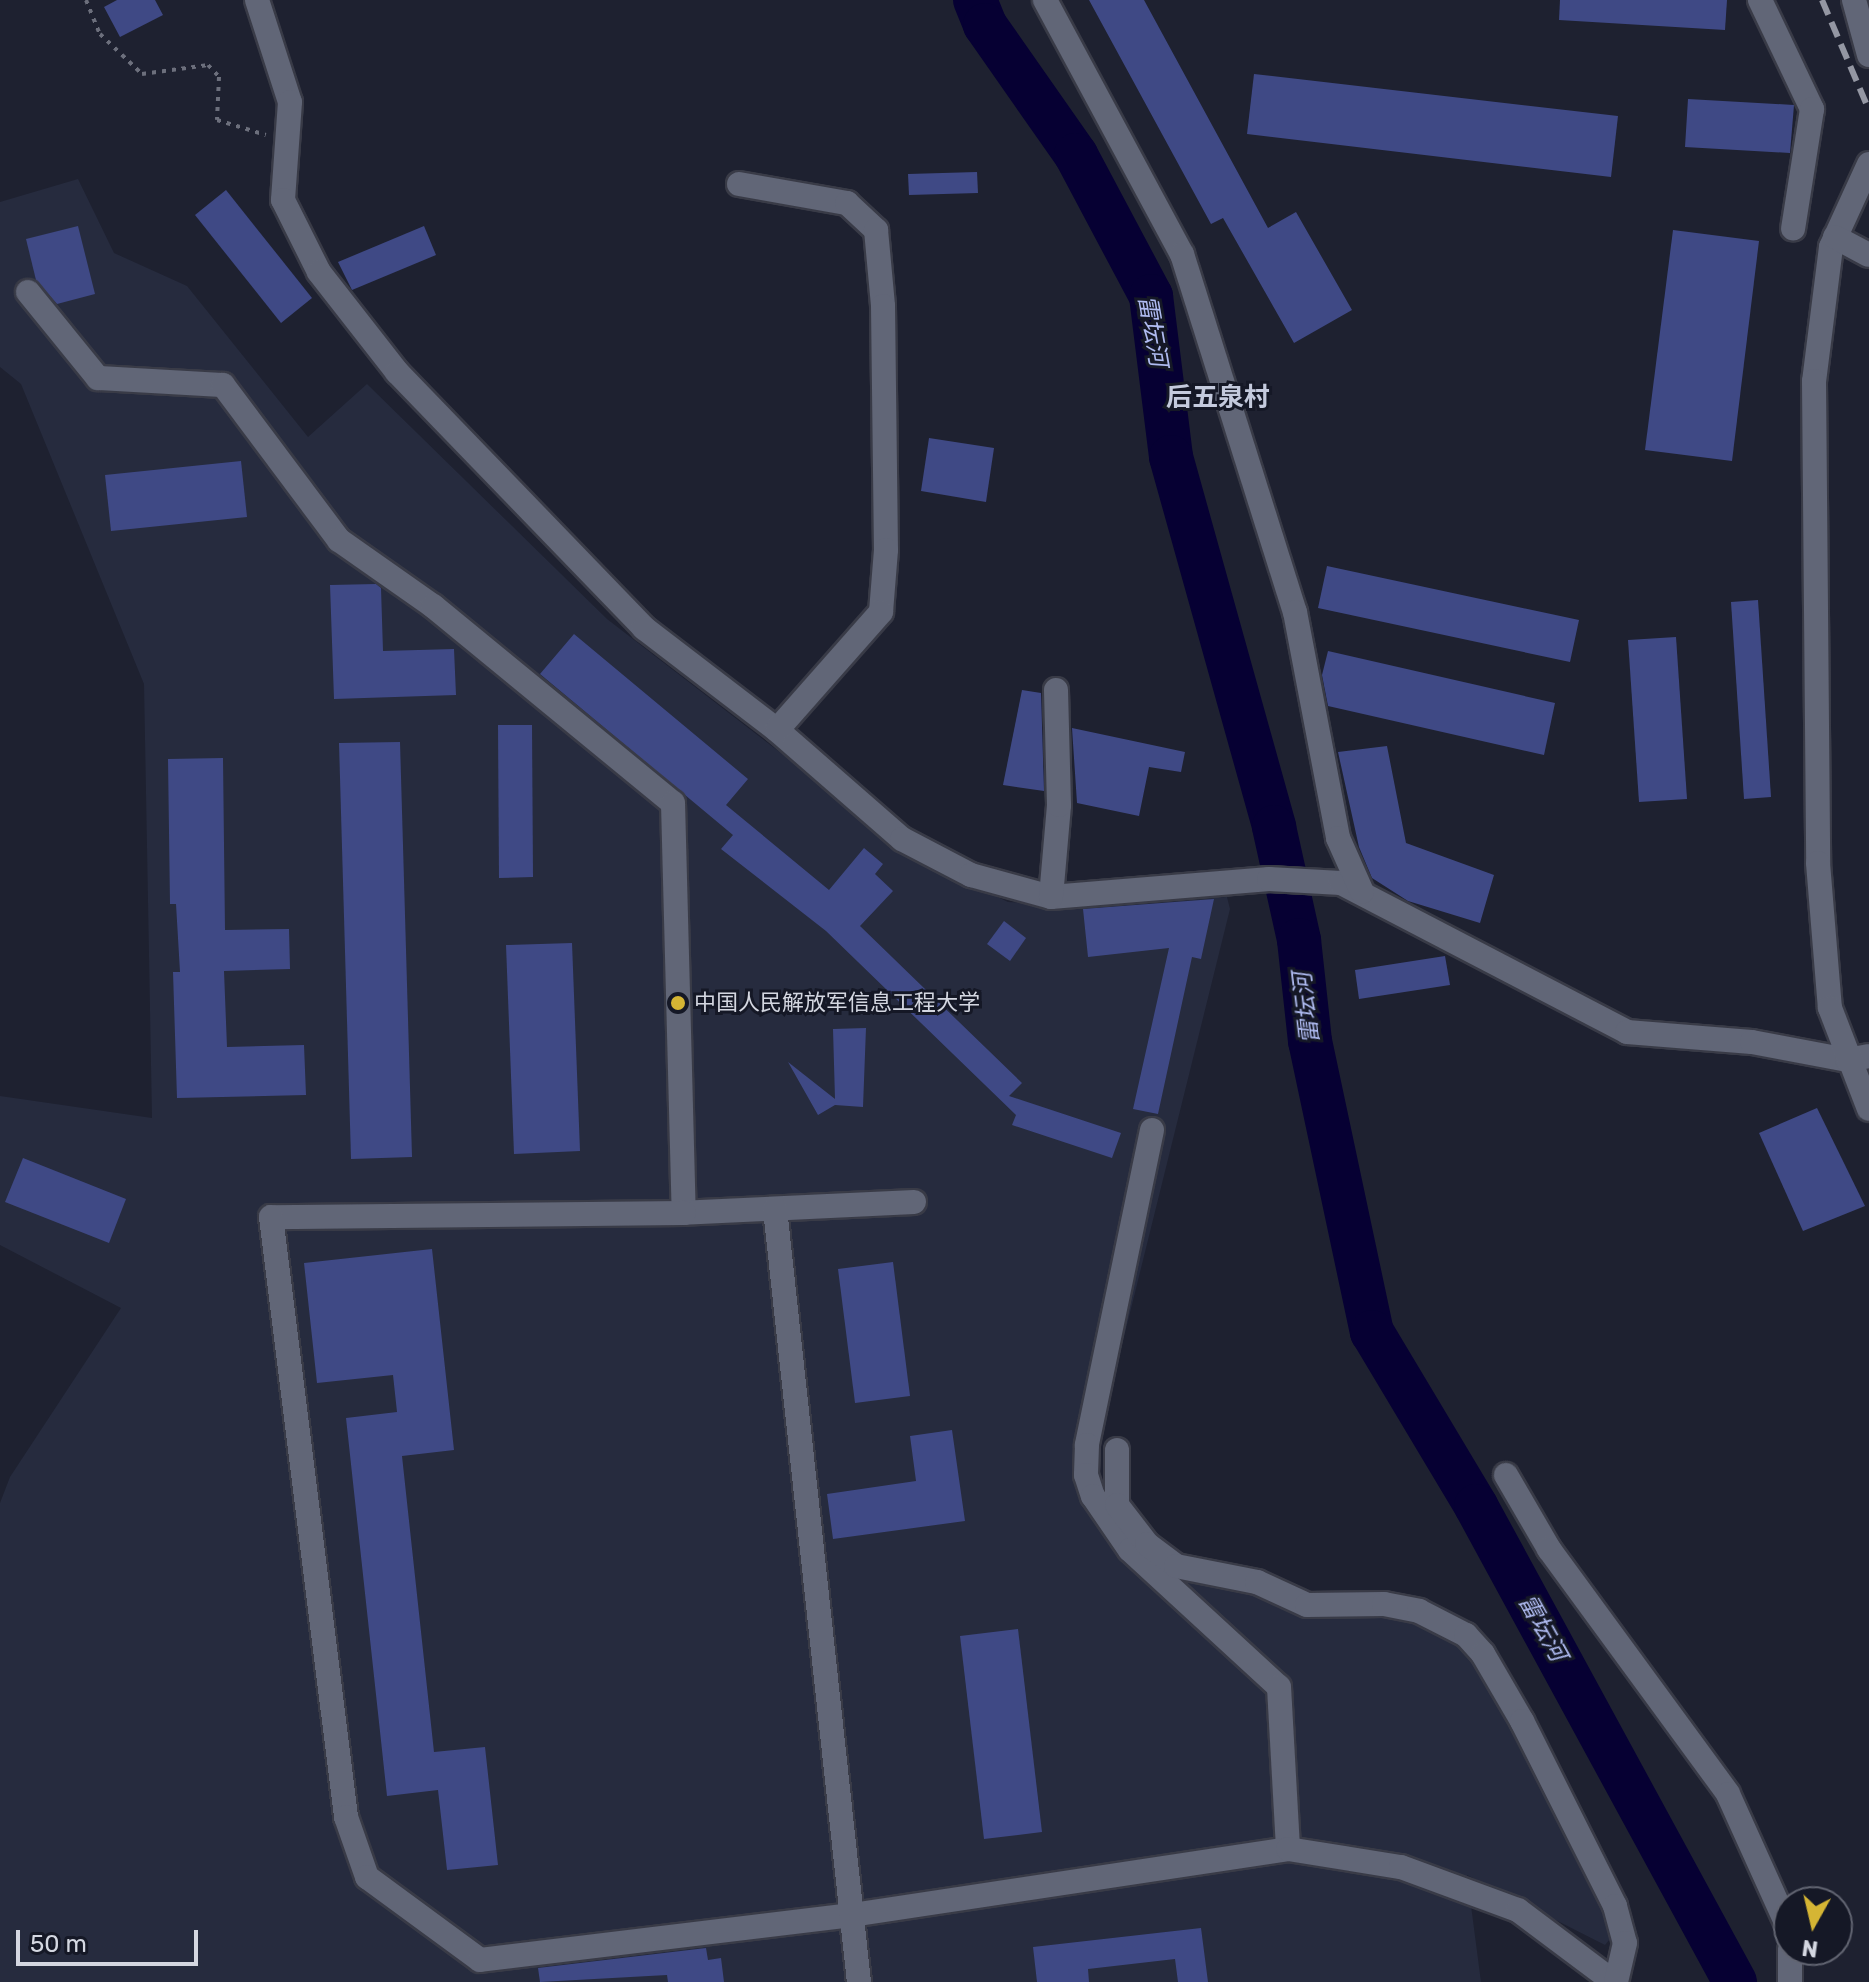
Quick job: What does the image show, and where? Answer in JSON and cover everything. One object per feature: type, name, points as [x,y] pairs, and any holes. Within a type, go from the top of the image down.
[{"type":"street","points":[[257,0],[290,102],[283,200],[319,272],[397,372],[644,628],[777,730],[902,839],[971,875],[1051,897],[1103,897],[1269,879],[1351,887],[1627,1032],[1752,1042],[1858,1058]]},
{"type":"street","points":[[1045,0],[1182,254],[1295,612],[1338,838],[1351,887]]},
{"type":"street","points":[[1760,0],[1812,109],[1793,229]]},
{"type":"street","points":[[1854,0],[1869,55]]},
{"type":"street","points":[[1869,164],[1835,237],[1814,381],[1818,863],[1830,1008],[1858,1058],[1869,1109]]},
{"type":"street","points":[[739,184],[847,203],[876,230],[883,306],[886,550],[881,612],[777,730]]},
{"type":"street","points":[[1835,237],[1869,255]]},
{"type":"street","points":[[28,292],[98,378],[223,385],[339,540],[433,606],[673,803],[684,1213]]},
{"type":"street","points":[[1051,897],[1059,805],[1056,690]]},
{"type":"street","points":[[1152,1130],[1087,1445],[1086,1475],[1093,1496],[1130,1550],[1279,1687],[1288,1849]]},
{"type":"street","points":[[914,1202],[684,1213],[271,1217],[346,1817],[367,1877],[481,1971],[1288,1849],[1401,1867],[1518,1910],[1615,1982],[1625,1943],[1615,1906],[1522,1721],[1483,1654],[1466,1635],[1419,1611],[1384,1604],[1307,1605],[1257,1582],[1176,1566],[1138,1535],[1117,1505],[1117,1450]]},
{"type":"street","points":[[775,1209],[859,1982]]},
{"type":"street","points":[[1506,1475],[1542,1538],[1728,1794],[1773,1894]]},
{"type":"path","points":[[86,0],[100,34],[142,74],[208,65],[219,77],[217,120],[287,142]]},
{"type":"shaded area","name":"中国人民解放军信息工程大学","points":[[78,179],[114,253],[187,286],[308,437],[367,384],[607,619],[917,858],[1008,902],[1079,906],[1227,897],[1230,909],[1094,1458],[1107,1504],[1168,1567],[1409,1614],[1458,1641],[1503,1701],[1609,1908],[1614,1934],[1605,1945],[1467,1875],[1481,1982],[0,1982],[0,1503],[10,1477],[121,1308],[0,1245],[0,1096],[152,1118],[144,684],[21,384],[0,367],[0,202]]},
{"type":"building","points":[[117,0],[155,0],[163,15],[120,37],[104,7]]},
{"type":"building","points":[[1089,0],[1144,0],[1268,228],[1296,212],[1352,310],[1294,343],[1223,218],[1211,224]]},
{"type":"building","points":[[1560,0],[1727,0],[1725,30],[1559,20]]},
{"type":"building","points":[[1254,74],[1618,116],[1611,177],[1247,134]]},
{"type":"building","points":[[1688,99],[1794,105],[1790,153],[1685,147]]},
{"type":"building","points":[[977,172],[978,193],[909,195],[908,174]]},
{"type":"building","points":[[226,190],[312,298],[281,323],[195,215]]},
{"type":"building","points":[[78,226],[95,294],[57,304],[36,280],[26,239]]},
{"type":"building","points":[[424,226],[436,255],[352,290],[338,262]]},
{"type":"building","points":[[1673,230],[1759,241],[1732,461],[1645,450]]},
{"type":"building","points":[[929,438],[994,448],[986,502],[921,491]]},
{"type":"building","points":[[241,461],[247,517],[111,531],[105,475]]},
{"type":"building","points":[[1327,566],[1579,620],[1570,662],[1318,608]]},
{"type":"building","points":[[376,584],[381,588],[383,651],[454,649],[456,695],[334,699],[330,585]]},
{"type":"building","points":[[1758,600],[1771,797],[1744,799],[1731,602]]},
{"type":"building","points":[[574,634],[748,779],[726,805],[829,890],[864,848],[883,864],[875,874],[893,891],[860,926],[1022,1083],[1009,1096],[1121,1133],[1112,1158],[1012,1125],[1016,1115],[826,931],[721,849],[733,835],[540,674]]},
{"type":"building","points":[[1676,637],[1687,799],[1639,802],[1628,640]]},
{"type":"building","points":[[1328,651],[1555,703],[1544,755],[1328,706],[1322,675]]},
{"type":"building","points":[[1022,690],[1041,693],[1044,791],[1003,785]]},
{"type":"building","points":[[498,725],[532,725],[533,877],[499,878]]},
{"type":"building","points":[[1072,728],[1185,752],[1181,772],[1149,767],[1139,816],[1077,803]]},
{"type":"building","points":[[400,742],[412,1157],[351,1159],[339,743]]},
{"type":"building","points":[[1387,746],[1406,843],[1494,875],[1480,923],[1408,901],[1372,878],[1359,847],[1338,752]]},
{"type":"building","points":[[223,758],[225,930],[289,929],[290,969],[224,971],[227,1047],[304,1045],[306,1095],[177,1098],[173,972],[180,972],[176,904],[170,904],[168,759]]},
{"type":"building","points":[[1214,899],[1201,959],[1192,957],[1158,1114],[1133,1109],[1169,948],[1088,957],[1083,909]]},
{"type":"building","points":[[1004,921],[1026,938],[1010,961],[987,944]]},
{"type":"building","points":[[572,943],[580,1151],[514,1154],[506,945]]},
{"type":"building","points":[[1445,956],[1450,985],[1359,999],[1355,970]]},
{"type":"building","points":[[866,1028],[863,1107],[835,1105],[818,1115],[788,1062],[835,1099],[833,1029]]},
{"type":"building","points":[[1817,1108],[1865,1206],[1803,1231],[1759,1133]]},
{"type":"building","points":[[23,1158],[126,1199],[109,1243],[5,1202]]},
{"type":"building","points":[[432,1249],[454,1450],[402,1456],[434,1752],[485,1747],[498,1865],[447,1870],[438,1790],[387,1796],[346,1418],[397,1412],[393,1375],[317,1383],[304,1263]]},
{"type":"building","points":[[893,1262],[910,1396],[855,1403],[838,1269]]},
{"type":"building","points":[[952,1430],[965,1521],[833,1539],[827,1494],[916,1481],[910,1436]]},
{"type":"building","points":[[1018,1629],[1042,1832],[984,1839],[960,1636]]},
{"type":"building","points":[[1201,1928],[1208,1982],[1178,1982],[1175,1959],[1088,1969],[1089,1982],[1037,1982],[1033,1947]]},
{"type":"building","points":[[706,1948],[708,1960],[721,1958],[724,1982],[668,1982],[667,1975],[540,1982],[538,1968]]},
{"type":"waterway","name":"雷坛河","points":[[975,0],[985,25],[1076,155],[1151,296],[1171,457],[1274,827],[1299,940],[1310,1041],[1372,1332],[1476,1506],[1735,1982]]},
{"type":"railway","points":[[1822,0],[1869,110]]},
{"type":"place","name":"中国人民解放军信息工程大学","points":[[678,1003]]},
{"type":"district","name":"后五泉村","points":[[1218,398]]}]
